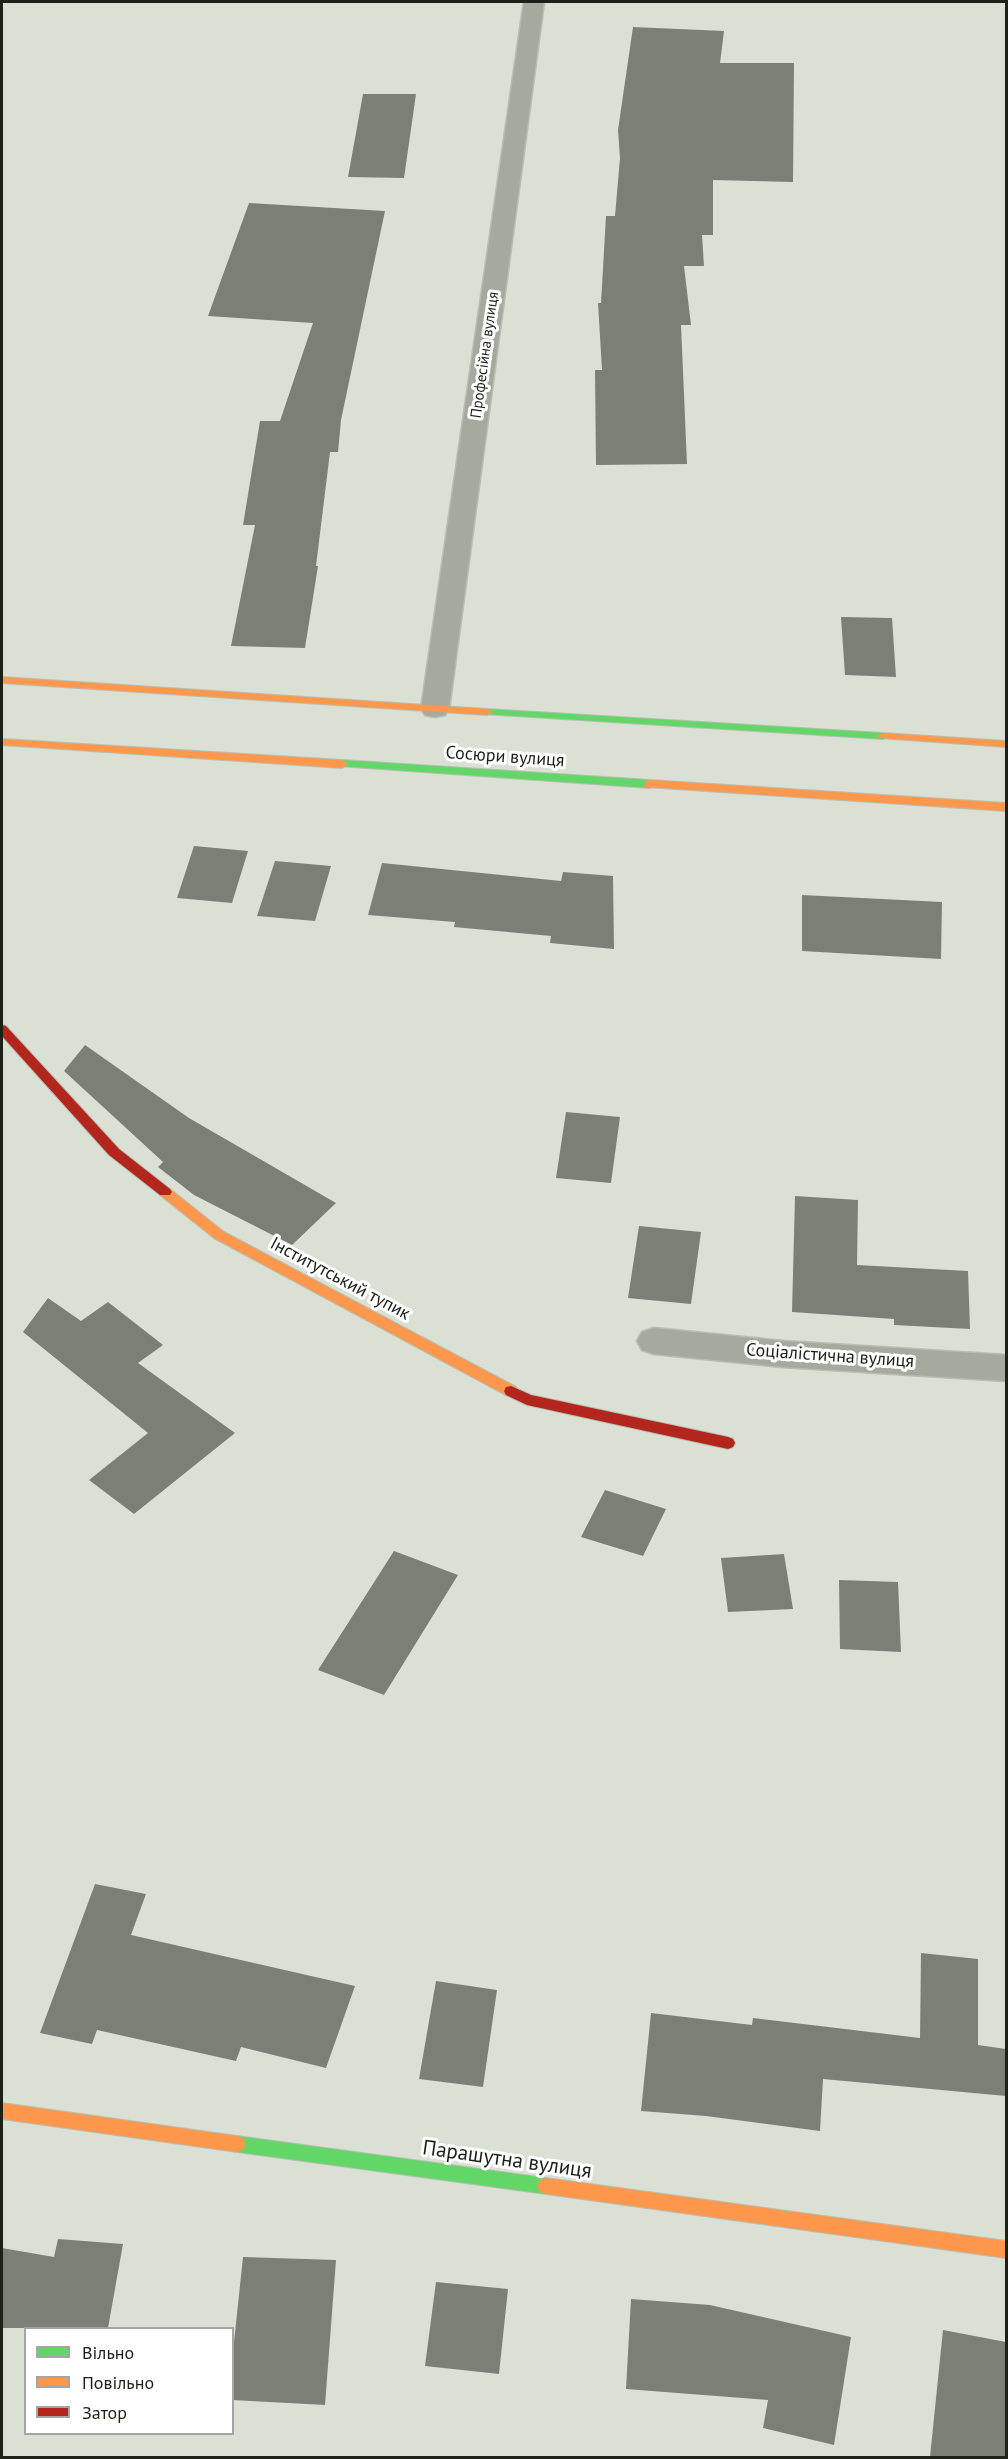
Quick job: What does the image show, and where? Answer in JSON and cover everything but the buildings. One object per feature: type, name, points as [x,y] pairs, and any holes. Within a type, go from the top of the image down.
[{"type":"street","name":"Професійна вулиця","points":[[435,710],[534,2]]},
{"type":"street","points":[[2,680],[435,710],[1006,744]]},
{"type":"street","name":"Сосюри вулиця","points":[[2,742],[1006,807]]},
{"type":"street","name":"Інститутський тупик","points":[[2,1029],[114,1152],[219,1235],[527,1400],[728,1443]]},
{"type":"street","name":"Соціалістична вулиця","points":[[654,1341],[783,1354],[1006,1368]]},
{"type":"street","name":"Парашутна вулиця","points":[[2,2111],[1006,2250]]},
{"type":"traffic: fast","points":[[487,712],[883,736]]},
{"type":"traffic: fast","points":[[342,764],[650,784]]},
{"type":"traffic: fast","points":[[237,2144],[546,2186]]},
{"type":"traffic: slow","points":[[2,680],[487,712]]},
{"type":"traffic: slow","points":[[883,736],[1006,744]]},
{"type":"traffic: slow","points":[[2,742],[342,764]]},
{"type":"traffic: slow","points":[[650,784],[1006,807]]},
{"type":"traffic: slow","points":[[165,1192],[219,1235],[511,1391]]},
{"type":"traffic: slow","points":[[2,2111],[237,2144]]},
{"type":"traffic: slow","points":[[546,2186],[1006,2250]]},
{"type":"traffic: jam","points":[[2,1029],[114,1152],[165,1192]]},
{"type":"traffic: jam","points":[[511,1391],[527,1400],[728,1443]]}]
